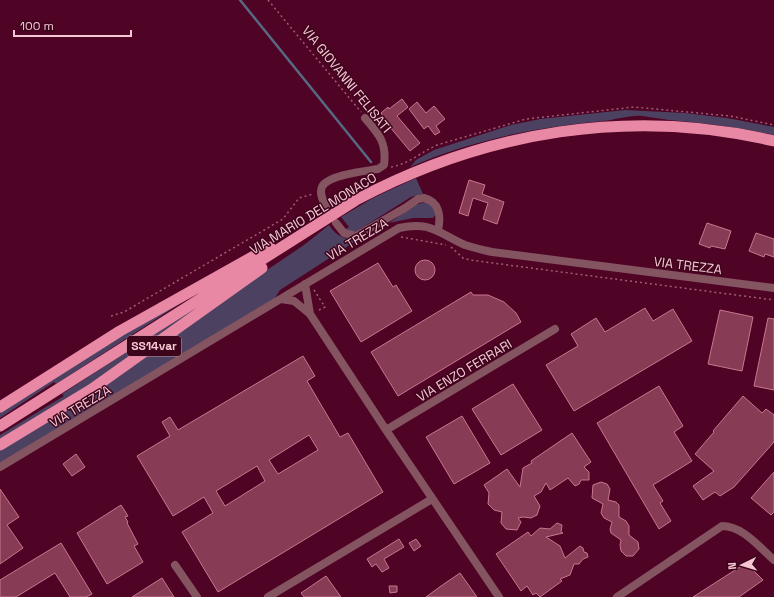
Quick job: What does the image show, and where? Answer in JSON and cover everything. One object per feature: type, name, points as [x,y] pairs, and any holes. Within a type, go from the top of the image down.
[{"type":"highway","name":"VIA MARIO DEL MONACO","points":[[0,426],[356,200],[393,181],[450,158],[522,138],[587,128],[644,126],[690,128],[726,132],[774,141]]},
{"type":"highway","name":"SS14var","points":[[0,407],[120,331],[168,303],[271,246],[301,235]]},
{"type":"highway","name":"SS14var","points":[[0,445],[50,416],[132,362],[266,265],[301,235]]},
{"type":"street","name":"VIA GIOVANNI FELISATI","points":[[321,193],[325,182],[334,178],[378,169],[384,165],[386,153],[383,141],[365,118]]},
{"type":"street","points":[[321,193],[326,208]]},
{"type":"street","points":[[336,223],[344,233],[356,236],[399,212],[418,199],[424,198],[435,205],[439,212],[440,218],[438,230]]},
{"type":"street","name":"VIA TREZZA","points":[[0,467],[399,228],[417,226],[438,230],[465,245],[492,252],[774,288]]},
{"type":"street","points":[[305,284],[311,314]]},
{"type":"street","points":[[296,290],[307,297]]},
{"type":"street","points":[[296,290],[297,297],[302,306]]},
{"type":"street","points":[[282,299],[290,300],[302,306],[311,314],[386,430],[499,597]]},
{"type":"street","name":"VIA ENZO FERRARI","points":[[386,430],[555,329]]},
{"type":"street","points":[[268,597],[432,498]]},
{"type":"street","points":[[617,597],[722,526],[730,526],[740,531],[774,560]]},
{"type":"street","points":[[175,565],[197,597]]},
{"type":"path","name":"VIA GIOVANNI FELISATI","points":[[268,0],[365,118]]},
{"type":"path","points":[[111,316],[124,312],[283,219],[299,198],[306,194],[321,193]]},
{"type":"path","points":[[400,236],[449,245],[463,258],[470,260],[774,300]]},
{"type":"path","points":[[311,314],[325,307],[313,288]]},
{"type":"shaded area","points":[[625,110],[685,113],[727,118],[774,127],[774,135],[695,122],[632,116],[554,127],[505,136],[457,149],[410,167],[416,160],[434,150],[511,125],[540,119]]},
{"type":"shaded area","points":[[416,178],[423,194],[411,197],[357,231],[353,232],[344,230],[349,227],[341,217],[373,198]]},
{"type":"shaded area","points":[[426,202],[433,206],[436,214],[433,218],[413,218],[389,223],[415,205]]},
{"type":"shaded area","points":[[329,225],[338,235],[342,237],[359,239],[280,290],[273,301],[0,464],[0,450],[304,245]]},
{"type":"shaded area","points":[[201,290],[56,384],[54,382],[0,418],[0,411],[94,351]]},
{"type":"shaded area","points":[[208,301],[119,366],[0,441],[0,435],[64,396],[62,394],[192,309]]},
{"type":"building","points":[[402,99],[408,107],[397,116],[420,143],[410,151],[384,120],[385,119],[381,113]]},
{"type":"building","points":[[417,102],[426,113],[434,106],[445,119],[436,126],[440,132],[435,135],[428,126],[424,129],[409,109]]},
{"type":"building","points":[[469,180],[485,185],[482,194],[504,202],[497,224],[483,219],[488,203],[473,198],[468,216],[459,213]]},
{"type":"building","points":[[707,223],[731,231],[725,249],[711,246],[710,248],[699,244]]},
{"type":"building","points":[[756,233],[774,239],[774,257],[765,254],[764,257],[749,251]]},
{"type":"building","points":[[425,260],[432,263],[435,270],[432,277],[425,280],[418,277],[415,270],[418,263]]},
{"type":"building","points":[[378,263],[393,287],[396,285],[412,311],[361,342],[330,291]]},
{"type":"building","points":[[471,292],[473,295],[488,295],[504,302],[516,313],[521,322],[398,396],[371,352]]},
{"type":"building","points":[[645,308],[653,321],[673,309],[692,341],[574,411],[546,365],[578,346],[571,334],[596,318],[605,332]]},
{"type":"building","points":[[720,310],[753,317],[742,371],[708,364]]},
{"type":"building","points":[[768,318],[774,319],[774,390],[754,386]]},
{"type":"building","points":[[303,356],[315,376],[307,381],[340,437],[348,433],[383,492],[218,592],[182,532],[213,513],[204,497],[173,516],[137,456],[170,436],[162,422],[170,417],[178,430]],"holes":[[[309,435],[318,450],[278,474],[269,460]],[[257,466],[265,481],[225,506],[216,491]]]},
{"type":"building","points":[[513,384],[542,430],[501,455],[472,409]]},
{"type":"building","points":[[659,386],[683,426],[674,432],[692,461],[653,485],[663,501],[660,503],[671,521],[659,529],[597,423]]},
{"type":"building","points":[[743,396],[762,413],[766,409],[774,415],[774,442],[734,487],[720,496],[715,492],[703,500],[693,486],[714,471],[695,454]]},
{"type":"building","points":[[462,416],[490,463],[454,484],[426,437]]},
{"type":"building","points":[[572,433],[591,462],[584,467],[589,472],[589,480],[581,480],[579,484],[575,486],[568,478],[550,490],[546,483],[541,492],[534,496],[540,506],[537,515],[531,518],[518,518],[521,522],[517,530],[506,529],[501,523],[502,512],[494,510],[488,504],[489,493],[484,485],[507,469],[520,487],[523,468]]},
{"type":"building","points":[[76,454],[85,467],[72,476],[63,464]]},
{"type":"building","points":[[774,472],[774,512],[771,515],[751,498]]},
{"type":"building","points":[[601,482],[607,484],[610,489],[608,500],[616,502],[619,505],[619,517],[626,521],[629,526],[629,535],[638,542],[639,549],[633,556],[626,556],[621,551],[621,540],[611,533],[610,529],[612,522],[604,518],[601,513],[603,504],[592,498],[593,485]]},
{"type":"building","points":[[0,489],[19,517],[7,525],[23,548],[0,564]]},
{"type":"building","points":[[121,505],[128,516],[125,517],[128,522],[127,523],[138,544],[134,546],[143,562],[107,584],[77,533]]},
{"type":"building","points":[[557,523],[562,525],[561,532],[563,533],[546,537],[560,546],[565,558],[580,546],[583,548],[584,552],[587,553],[588,557],[583,559],[579,564],[574,564],[570,575],[560,579],[562,581],[540,597],[536,593],[533,595],[527,586],[521,591],[496,554],[528,532],[531,536],[540,528],[550,529]]},
{"type":"building","points":[[399,539],[404,547],[384,559],[389,568],[382,572],[376,564],[372,567],[367,559]]},
{"type":"building","points":[[416,539],[421,546],[414,551],[409,543]]},
{"type":"building","points":[[61,543],[92,594],[86,597],[70,597],[55,573],[16,597],[0,597],[0,580]]},
{"type":"building","points":[[746,563],[763,580],[739,597],[693,597]]},
{"type":"building","points":[[460,573],[477,597],[426,597],[441,586]]},
{"type":"building","points":[[326,576],[341,597],[304,597],[301,593]]},
{"type":"building","points":[[162,578],[174,597],[132,597]]},
{"type":"building","points":[[389,586],[397,586],[397,592],[390,593]]},
{"type":"waterway","points":[[240,0],[371,162]]}]
